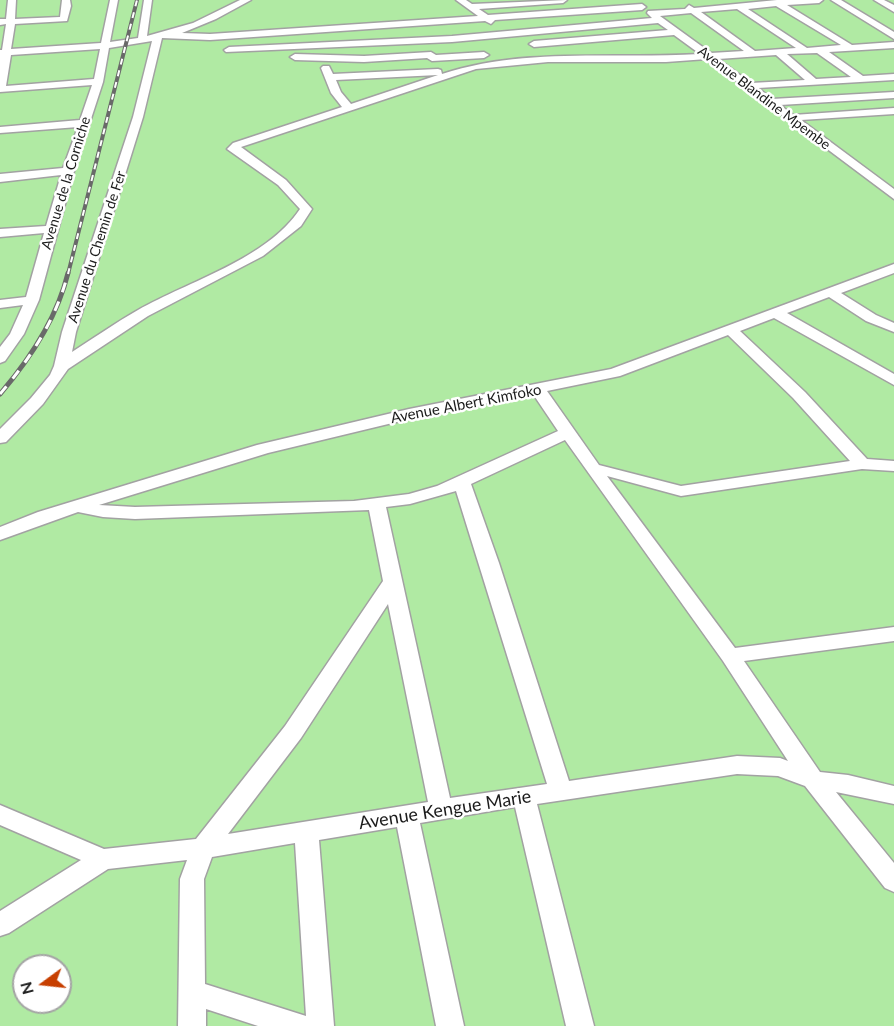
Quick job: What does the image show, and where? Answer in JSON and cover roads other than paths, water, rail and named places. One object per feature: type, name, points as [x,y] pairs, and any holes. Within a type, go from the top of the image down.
[{"type":"street","points":[[12,0],[12,22],[3,53],[0,89],[98,82]]},
{"type":"street","points":[[0,22],[64,19],[66,0]]},
{"type":"street","name":"Avenue de la Corniche","points":[[0,358],[17,334],[32,300],[68,171],[98,82],[114,0]]},
{"type":"street","points":[[142,40],[148,0]]},
{"type":"street","points":[[3,53],[106,45],[162,36],[186,29],[247,0]]},
{"type":"street","points":[[460,0],[488,19],[516,31],[548,59]]},
{"type":"street","points":[[472,7],[563,0]]},
{"type":"street","points":[[682,0],[692,10],[752,52]]},
{"type":"street","points":[[726,0],[761,20],[766,27],[803,49]]},
{"type":"street","points":[[229,50],[423,40],[656,17],[692,10],[741,8],[776,2],[819,0]]},
{"type":"street","points":[[835,0],[894,36]]},
{"type":"street","points":[[878,0],[894,9]]},
{"type":"street","points":[[776,2],[823,28],[849,47]]},
{"type":"street","points":[[162,36],[221,36],[488,19],[638,3]]},
{"type":"street","name":"Avenue Blandine Mpembe","points":[[638,3],[894,195]]},
{"type":"street","points":[[411,24],[423,40],[432,58],[676,32]]},
{"type":"street","points":[[336,29],[344,59]]},
{"type":"street","name":"Avenue du Chemin de Fer","points":[[0,438],[49,388],[62,366],[69,332],[162,36]]},
{"type":"street","points":[[221,36],[229,50]]},
{"type":"street","points":[[62,366],[142,314],[265,250],[302,219],[306,209],[301,201],[268,172],[233,148],[475,66],[548,59],[666,59],[894,45]]},
{"type":"street","points":[[865,46],[888,57]]},
{"type":"street","points":[[817,48],[861,79]]},
{"type":"street","points":[[229,50],[324,59],[431,55]]},
{"type":"street","points":[[777,51],[814,82]]},
{"type":"street","points":[[324,59],[336,93],[349,108]]},
{"type":"street","points":[[329,77],[458,71]]},
{"type":"street","points":[[748,86],[894,77]]},
{"type":"street","points":[[770,102],[894,95]]},
{"type":"street","points":[[790,118],[894,111]]},
{"type":"street","points":[[0,130],[84,123]]},
{"type":"street","points":[[0,178],[68,171]]},
{"type":"street","points":[[0,233],[52,229]]},
{"type":"street","name":"Avenue Albert Kimfoko","points":[[0,534],[32,520],[263,449],[409,414],[615,373],[894,268]]},
{"type":"street","points":[[832,293],[871,318],[894,328]]},
{"type":"street","points":[[0,304],[32,300]]},
{"type":"street","points":[[776,313],[894,380]]},
{"type":"street","points":[[730,330],[799,395],[862,464]]},
{"type":"street","points":[[538,390],[730,656],[813,780],[894,881]]},
{"type":"street","points":[[76,506],[135,513],[377,505],[418,497],[462,482],[567,433]]},
{"type":"street","points":[[594,470],[614,472],[681,491],[862,464],[894,466]]},
{"type":"street","points":[[462,482],[490,563],[561,791]]},
{"type":"street","points":[[377,505],[441,809]]},
{"type":"street","name":"Avenue Albert Kimfoko","points":[[0,526],[32,520]]},
{"type":"street","points":[[192,1026],[192,879],[203,848],[293,732],[392,582]]},
{"type":"street","points":[[730,656],[894,634]]},
{"type":"street","name":"Avenue Kengue Marie","points":[[0,815],[103,859],[203,848],[441,809],[737,765],[780,766],[813,780],[888,792]]},
{"type":"street","points":[[524,797],[580,1026]]},
{"type":"street","points":[[407,816],[450,1026]]},
{"type":"street","points":[[306,832],[320,1026]]},
{"type":"street","points":[[0,924],[103,859]]},
{"type":"street","points":[[193,992],[297,1026]]},
{"type":"railway","points":[[68,274],[137,0]]},
{"type":"railway","points":[[0,394],[22,367],[50,322],[68,273]]}]
